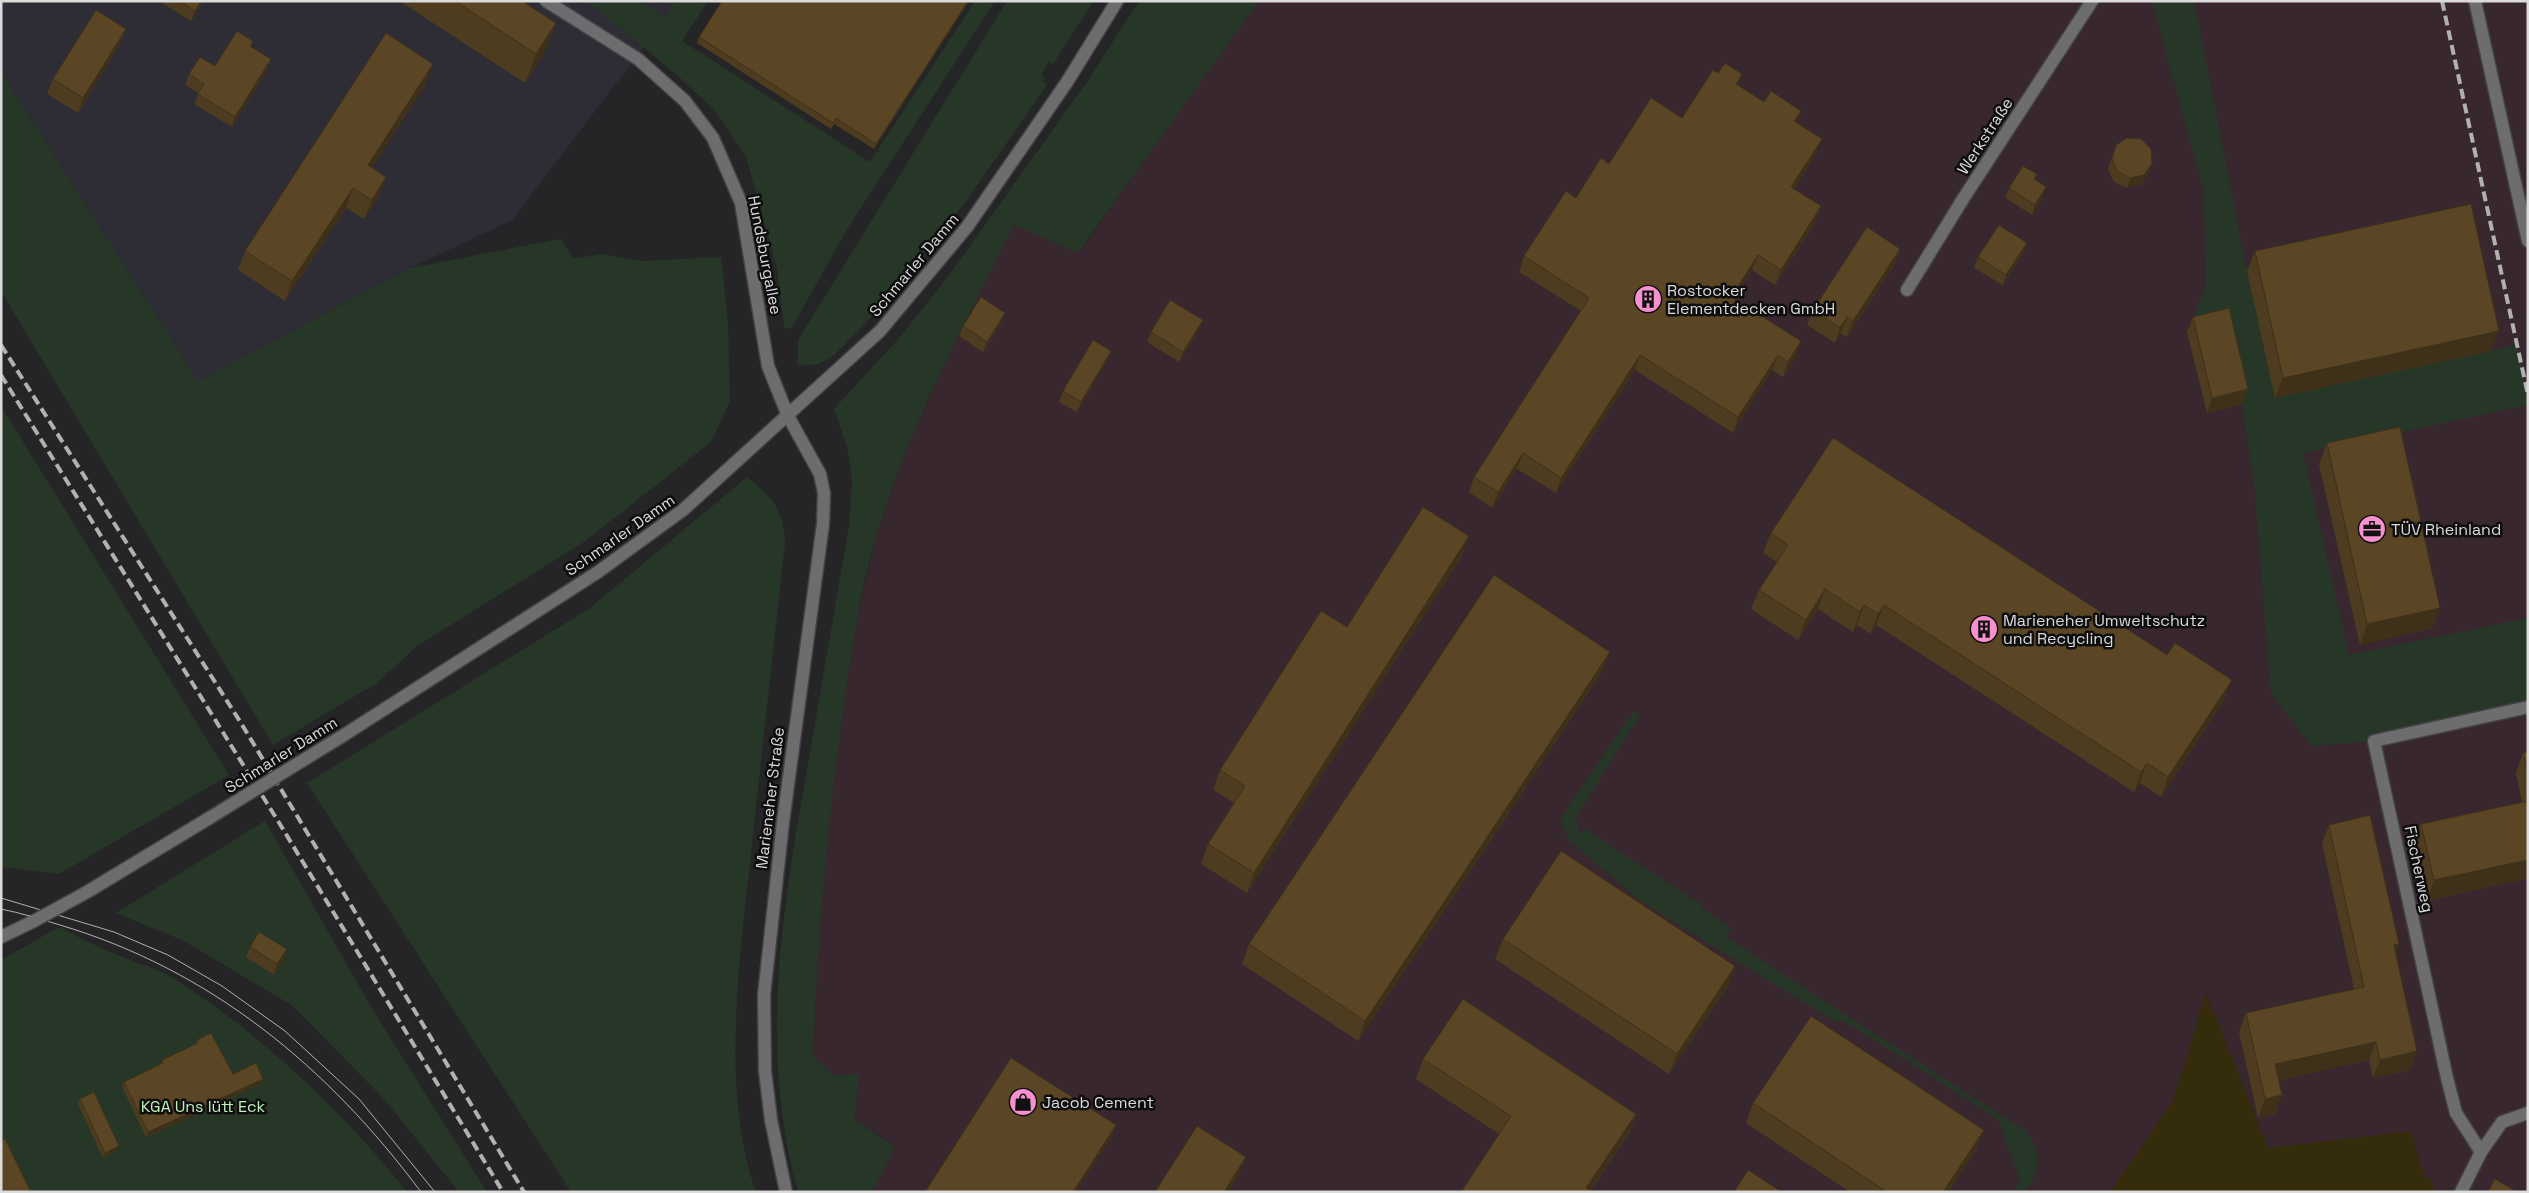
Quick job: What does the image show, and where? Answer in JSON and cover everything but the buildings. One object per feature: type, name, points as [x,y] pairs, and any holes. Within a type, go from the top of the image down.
[{"type":"street","name":"Schmarler Damm","points":[[1,937],[88,892],[344,735],[454,666],[621,555],[683,510],[880,331],[967,227],[1066,82],[1117,1]]},
{"type":"street","name":"Werkstraße","points":[[1907,290],[1963,199],[2092,1]]},
{"type":"street","points":[[2475,1],[2528,241]]},
{"type":"street","name":"Hundsburgallee","points":[[552,3],[638,59],[685,101],[713,138],[741,203],[768,366],[788,416]]},
{"type":"street","name":"Marieneher Straße","points":[[786,1192],[771,1120],[765,1071],[764,995],[783,822],[823,524],[824,493],[820,474],[788,416]]},
{"type":"street","name":"Fischerweg","points":[[2481,1152],[2456,1113],[2446,1078],[2374,741],[2528,707]]},
{"type":"street","points":[[2461,1192],[2481,1152],[2502,1122],[2528,1113]]},
{"type":"shaded area","points":[[1,1],[679,1],[512,220],[410,268],[198,381],[1,72]]},
{"type":"shaded area","points":[[1257,1],[2528,1],[2528,1192],[872,1192],[895,1146],[854,1119],[834,1075],[813,1056],[819,931],[832,785],[854,633],[876,536],[904,454],[947,359],[1014,224],[1079,253]]},
{"type":"green space","points":[[590,1],[637,1],[665,16],[675,1],[708,1],[682,41],[870,162],[975,1],[995,1],[849,226],[791,329],[784,327],[777,268],[746,157],[715,111],[678,76],[592,5]]},
{"type":"green space","points":[[1007,1],[1094,1],[1053,64],[1049,62],[1041,75],[1045,78],[1043,81],[1047,85],[967,200],[866,323],[833,356],[819,364],[798,366],[798,340]]},
{"type":"green space","points":[[1139,1],[1258,2],[1078,253],[1014,225],[957,339],[905,454],[871,555],[861,598],[850,662],[828,836],[813,1056],[834,1075],[859,1074],[854,1119],[895,1147],[872,1192],[798,1192],[786,1139],[779,1086],[777,1032],[779,978],[790,870],[849,526],[852,480],[847,446],[834,409],[901,336],[947,278],[1089,79]]},
{"type":"green space","points":[[2152,1],[2194,1],[2247,271],[2491,351],[2517,344],[2528,405],[2303,453],[2349,655],[2528,618],[2528,707],[2374,741],[2311,746],[2271,693],[2255,491],[2242,404],[2187,332],[2206,287],[2204,192]]},
{"type":"green space","points":[[1,72],[198,381],[410,268],[560,239],[574,259],[600,254],[643,261],[721,257],[728,324],[730,401],[711,442],[584,542],[417,646],[377,683],[273,745],[1,291]]},
{"type":"green space","points":[[1,406],[229,775],[59,874],[1,867]]},
{"type":"green space","points":[[747,477],[775,505],[782,520],[785,543],[743,928],[736,1019],[738,1108],[745,1151],[756,1192],[571,1192],[307,783],[590,608]]},
{"type":"green space","points":[[1634,711],[1640,715],[1575,819],[1580,833],[1585,829],[1699,903],[1701,907],[1732,929],[1726,937],[2027,1132],[2037,1155],[2037,1169],[2026,1192],[2013,1192],[2020,1180],[1998,1119],[1844,1021],[1836,1022],[1640,901],[1570,841],[1560,823],[1564,813]]},
{"type":"green space","points":[[265,821],[371,1007],[487,1192],[459,1192],[384,1099],[293,1006],[182,940],[116,913]]},
{"type":"green space","name":"KGA Uns lütt Eck","points":[[59,927],[119,956],[168,975],[236,1023],[268,1048],[328,1104],[357,1133],[407,1192],[1,1192],[1,960]]},
{"type":"sand","points":[[2206,993],[2268,1148],[2411,1131],[2425,1178],[2431,1179],[2435,1192],[2110,1192],[2173,1101]]},
{"type":"tram line","points":[[1,898],[114,932],[168,955],[222,986],[285,1031],[359,1099],[435,1192]]},
{"type":"tram line","points":[[1,909],[60,925],[115,944],[167,968],[216,996],[262,1028],[306,1064],[347,1104],[385,1146],[421,1192]]},
{"type":"railway","points":[[2442,1],[2528,395]]},
{"type":"railway","points":[[1,345],[241,723],[524,1192]]},
{"type":"railway","points":[[1,375],[278,821],[503,1192]]},
{"type":"place","name":"Rostocker Elementdecken GmbH","points":[[1648,299]]},
{"type":"place","name":"TÜV Rheinland","points":[[2372,529]]},
{"type":"place","name":"Marieneher Umweltschutz und Recycling","points":[[1984,629]]},
{"type":"place","name":"Jacob Cement","points":[[1023,1102]]}]
